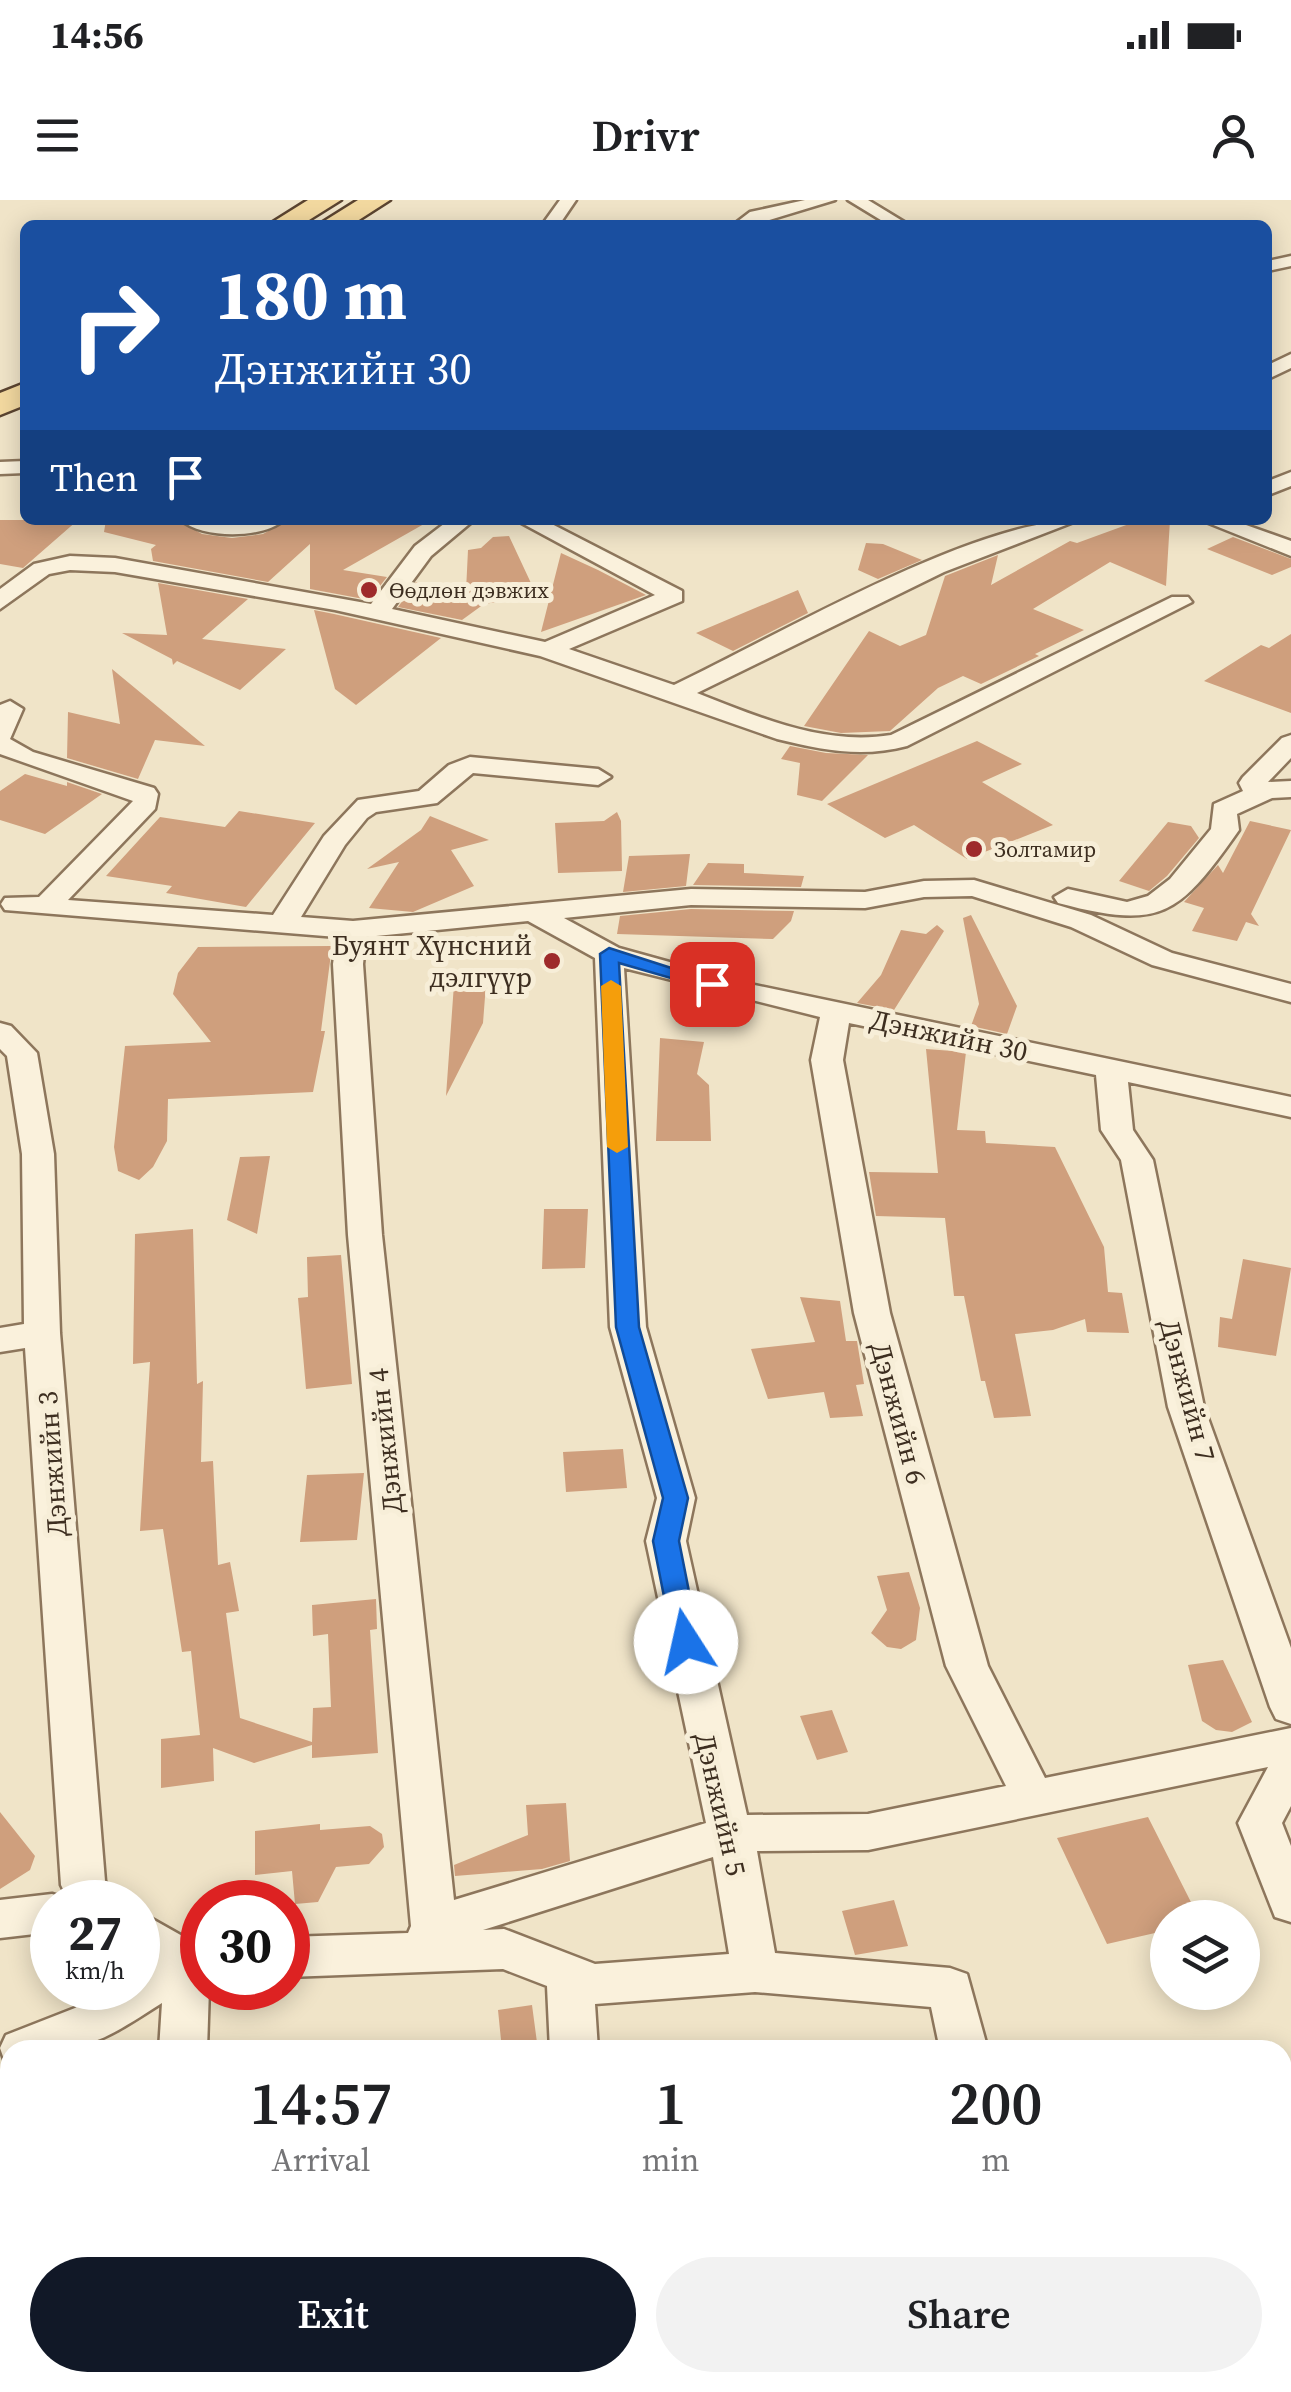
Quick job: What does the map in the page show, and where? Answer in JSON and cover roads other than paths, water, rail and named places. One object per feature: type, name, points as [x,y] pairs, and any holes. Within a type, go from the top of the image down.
[{"type":"main road","points":[[290,220],[328,200]]},
{"type":"main road","points":[[340,220],[377,200]]},
{"type":"street","points":[[749,220],[827,200]]},
{"type":"street","points":[[856,200],[892,220]]},
{"type":"street","points":[[210,525],[257,525]]},
{"type":"street","points":[[378,612],[423,551],[457,525]]},
{"type":"street","points":[[537,525],[674,596],[547,650]]},
{"type":"street","points":[[676,694],[936,566],[1054,525]]},
{"type":"street","points":[[1226,525],[1291,549]]},
{"type":"street","points":[[0,602],[22,580],[42,569],[94,563],[378,612],[547,650],[730,715],[852,748],[898,741],[1180,602]]},
{"type":"street","points":[[0,735],[10,709]]},
{"type":"street","points":[[1258,794],[1252,783],[1291,743]]},
{"type":"street","points":[[0,744],[24,757],[145,794],[146,803],[45,906]]},
{"type":"street","points":[[281,927],[357,810],[370,804],[396,807],[416,802],[440,791],[460,768],[470,764],[598,777]]},
{"type":"street","points":[[1014,899],[1029,893],[1146,908],[1180,883],[1225,830],[1223,810],[1258,794],[1291,789]]},
{"type":"street","points":[[5,910],[45,906],[352,930],[692,897],[864,900],[924,888],[974,888],[1110,933],[1162,959],[1291,992]]},
{"type":"street","points":[[532,912],[609,954]]},
{"type":"street","name":"Дэнжийн 4","points":[[352,930],[348,964],[366,1235],[429,1938]]},
{"type":"street","name":"Дэнжийн 30","points":[[609,954],[740,992],[1291,1107]]},
{"type":"street","name":"Дэнжийн 5","points":[[609,954],[628,1327],[676,1498],[666,1541],[702,1720],[731,1834],[755,1972]]},
{"type":"street","name":"Дэнжийн 6","points":[[836,1011],[828,1060],[872,1313],[967,1666],[1034,1799]]},
{"type":"street","name":"Дэнжийн 3","points":[[0,1032],[22,1053],[38,1154],[42,1333],[83,1880]]},
{"type":"street","name":"Дэнжийн 7","points":[[1112,1068],[1117,1130],[1137,1160],[1186,1407],[1291,1707]]},
{"type":"street","points":[[0,1340],[42,1333]]},
{"type":"street","points":[[310,1953],[429,1938],[731,1834],[868,1832],[1291,1745]]},
{"type":"street","points":[[1291,1765],[1260,1823],[1291,1904]]},
{"type":"street","points":[[0,1919],[30,1916]]},
{"type":"street","points":[[429,1938],[504,1948],[594,1984],[755,1972],[950,1988],[962,2040]]},
{"type":"street","points":[[49,2040],[92,2023],[180,1971]]},
{"type":"street","points":[[570,1976],[573,2040]]},
{"type":"street","points":[[184,2040],[188,2010]]},
{"type":"place","name":"Өөдлөн дэвжих","points":[[369,590]]},
{"type":"place","name":"Золтамир","points":[[974,849]]},
{"type":"place","name":"Буянт Хүнсний дэлгүүр","points":[[552,961]]}]
